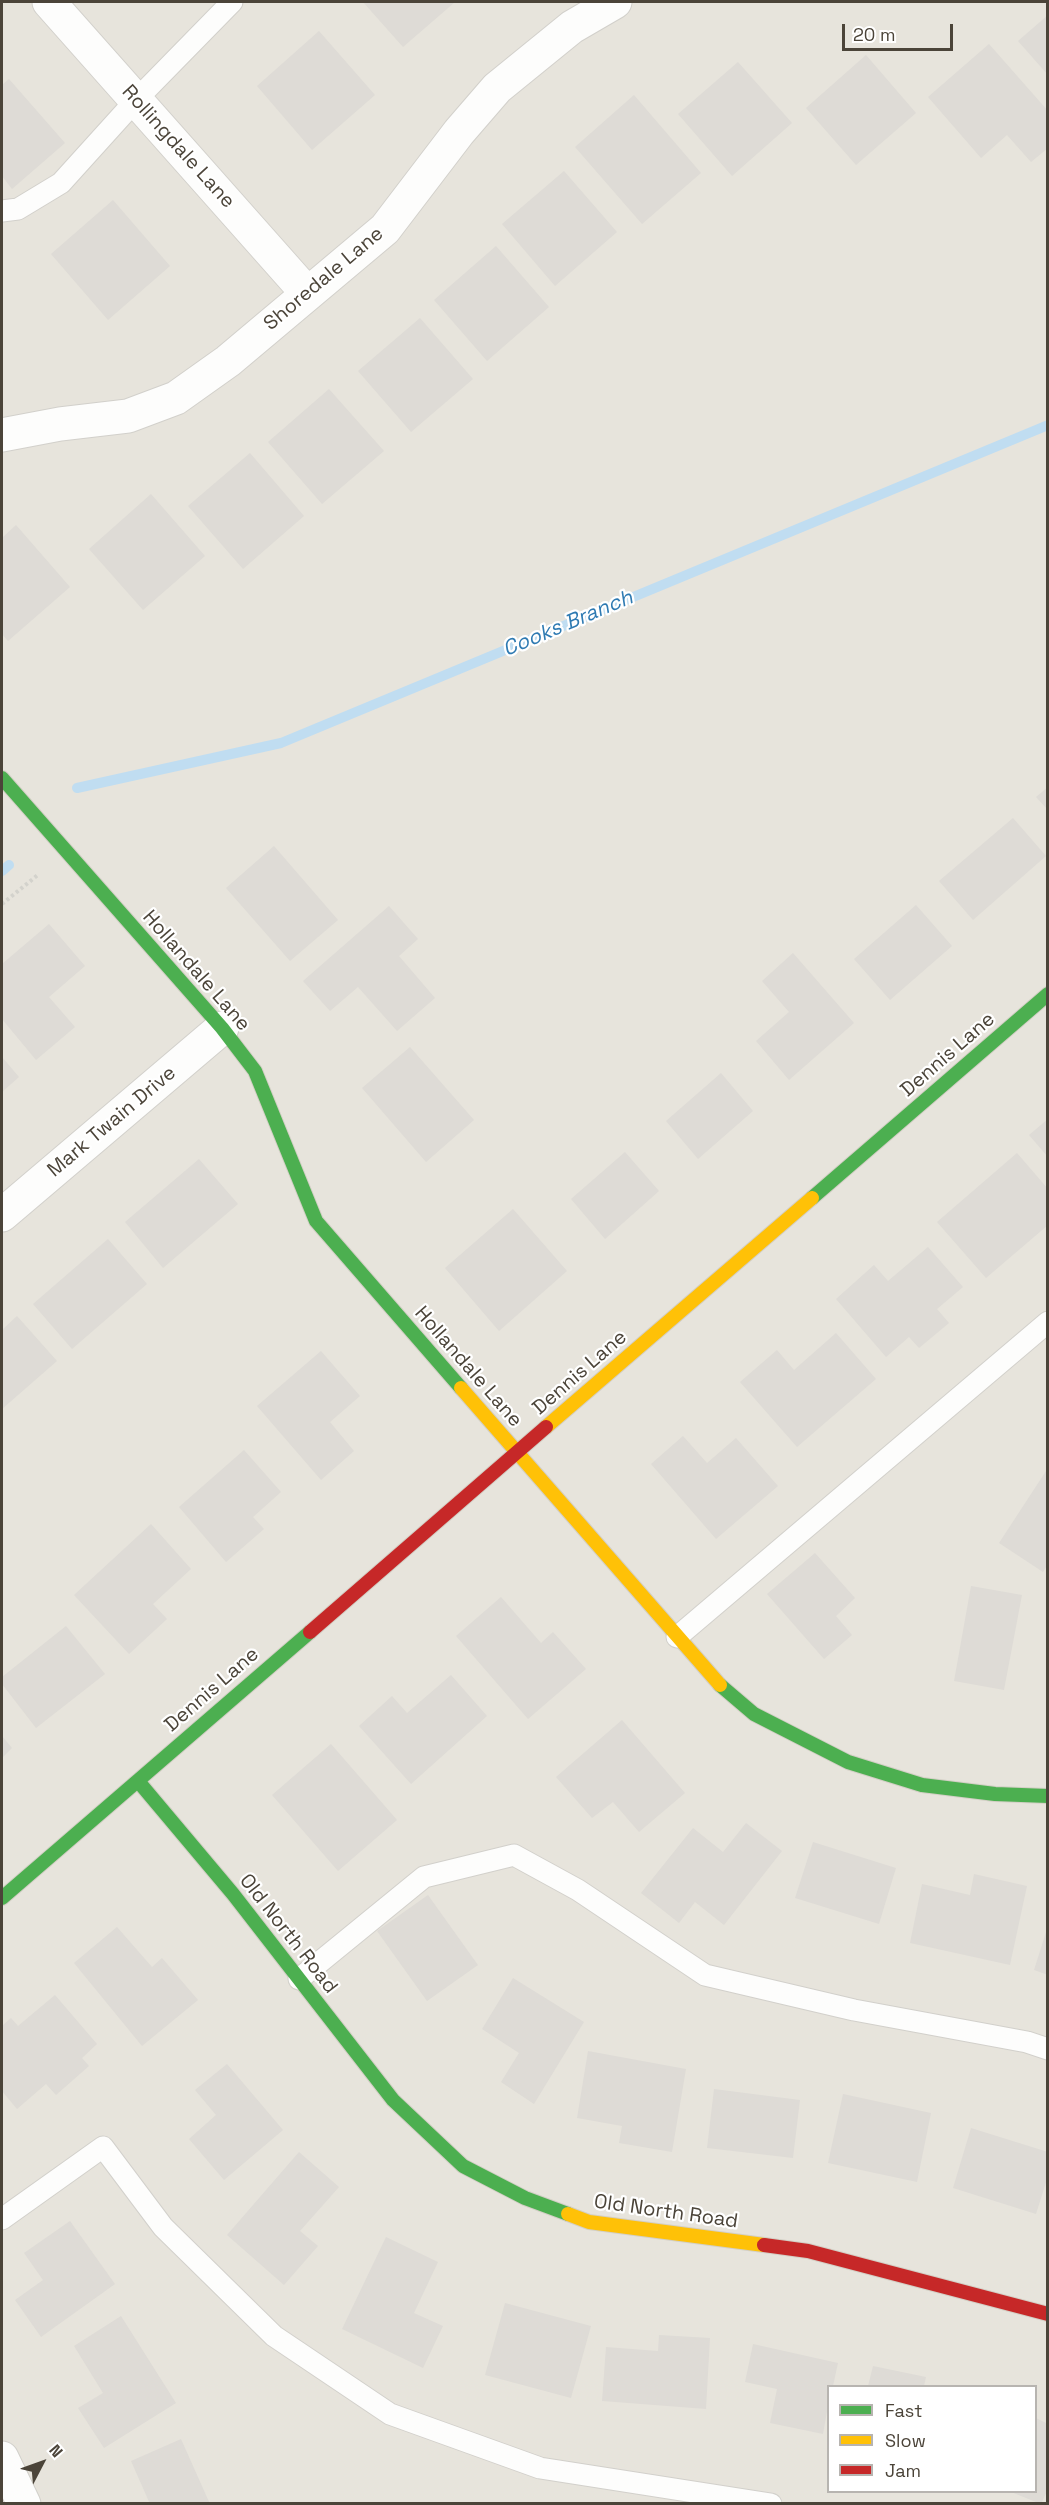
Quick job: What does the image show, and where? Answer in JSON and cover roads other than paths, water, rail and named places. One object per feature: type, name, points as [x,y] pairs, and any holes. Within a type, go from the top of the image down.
[{"type":"street","name":"Rollingdale Lane","points":[[49,2],[307,293]]},
{"type":"street","name":"Shoredale Lane","points":[[2,435],[60,424],[128,416],[176,398],[228,361],[385,229],[459,132],[497,88],[572,27],[615,2]]},
{"type":"street","name":"Hollandale Lane","points":[[2,778],[222,1028],[255,1071],[316,1221],[516,1454],[719,1684],[754,1714],[848,1762],[922,1785],[995,1794],[1047,1796]]},
{"type":"street","name":"Dennis Lane","points":[[2,1898],[1047,994]]},
{"type":"street","name":"Mark Twain Drive","points":[[2,1215],[222,1028]]},
{"type":"street","name":"Old North Road","points":[[138,1781],[233,1894],[393,2100],[462,2166],[525,2198],[589,2222],[808,2251],[1047,2314]]},
{"type":"street","points":[[2,2458],[24,2504]]},
{"type":"lane","points":[[2,211],[18,209],[61,183],[136,100],[232,2]]},
{"type":"lane","points":[[677,1637],[1047,1322]]},
{"type":"lane","points":[[299,1979],[424,1876],[514,1855],[578,1890],[705,1975],[854,2010],[1027,2042],[1047,2049]]},
{"type":"lane","points":[[2,2219],[103,2147],[163,2227],[274,2336],[390,2414],[540,2468],[771,2504]]},
{"type":"waterway","name":"Cooks Branch","points":[[77,788],[281,743],[1048,425]]},
{"type":"waterway","name":"Cooks Branch","points":[[2,871],[9,865]]}]
